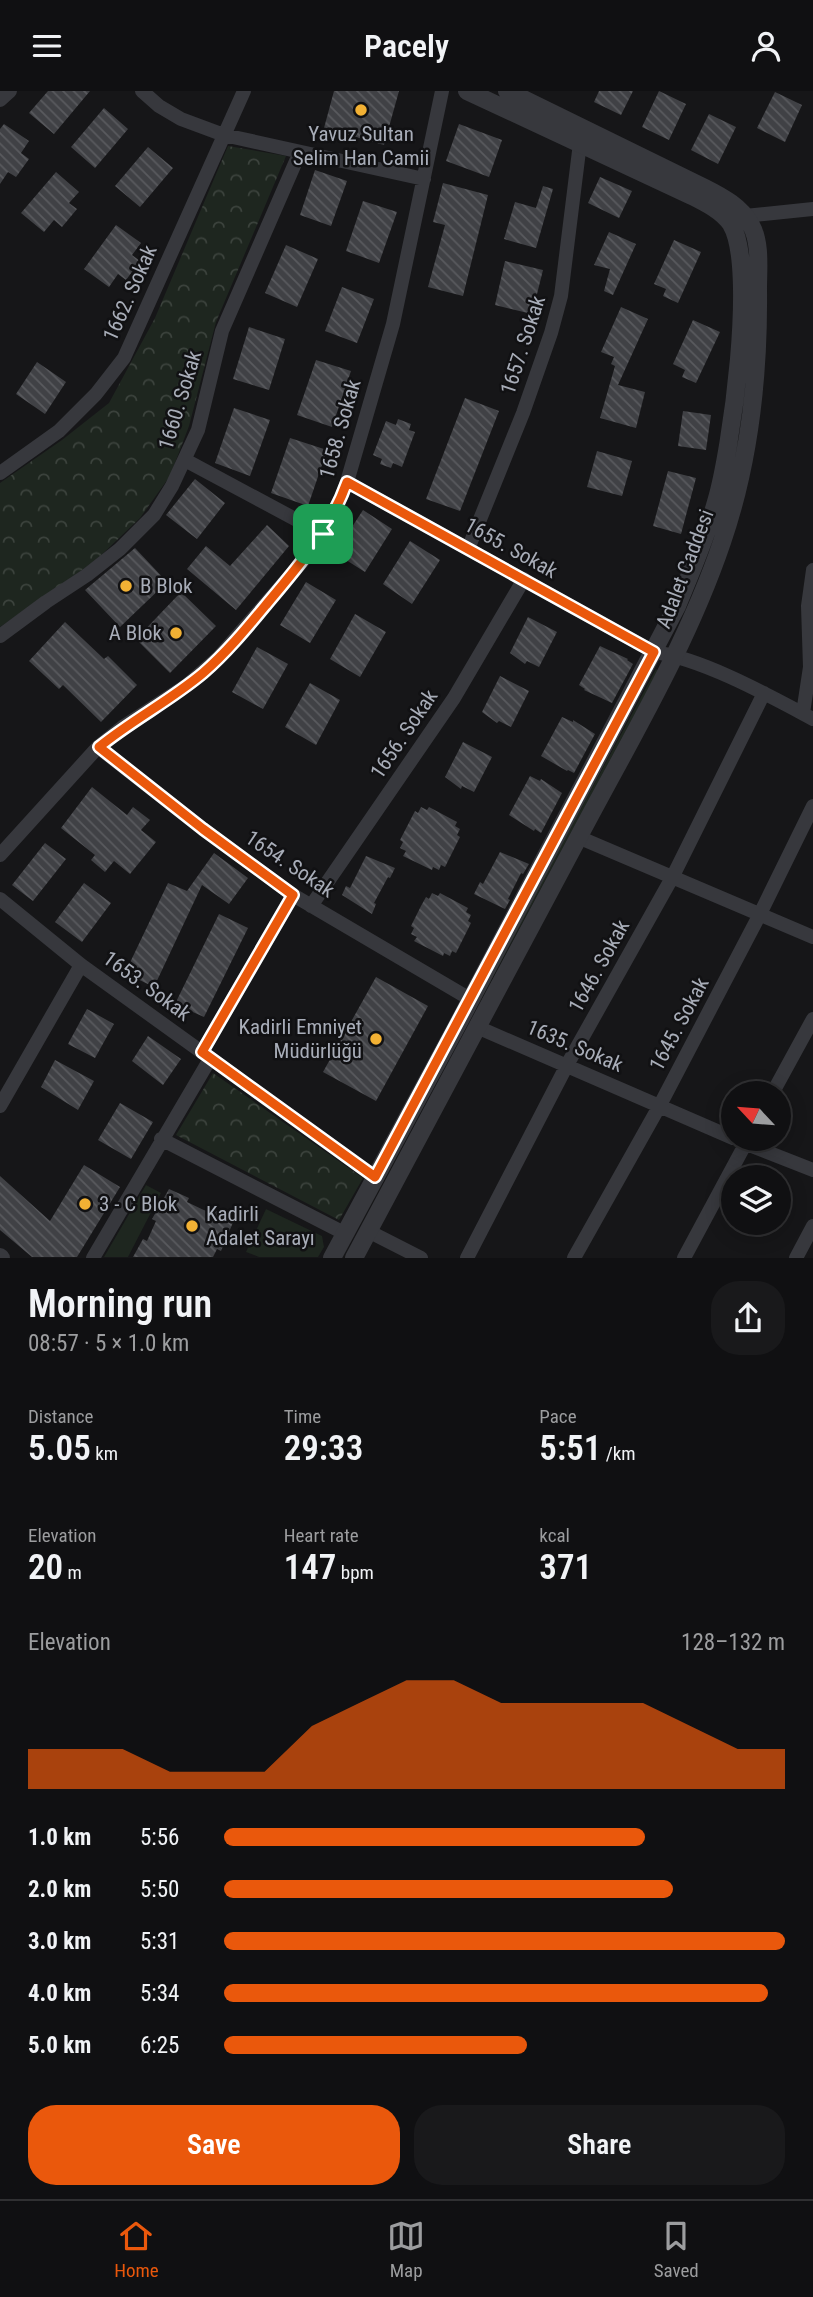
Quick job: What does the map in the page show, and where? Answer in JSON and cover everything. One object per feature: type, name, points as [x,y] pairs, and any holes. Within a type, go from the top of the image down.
[{"type":"street","points":[[0,100],[10,91]]},
{"type":"street","points":[[142,91],[181,120],[223,135],[424,179]]},
{"type":"street","name":"1662. Sokak","points":[[3,466],[60,431],[96,394],[124,358],[244,91]]},
{"type":"street","name":"1658. Sokak","points":[[0,855],[99,747],[124,726],[187,685],[218,659],[323,534],[347,482],[393,324],[442,91]]},
{"type":"street","points":[[331,1258],[677,606],[717,501],[734,412],[740,338],[740,257],[730,222],[692,196],[467,91]]},
{"type":"street","points":[[507,91],[705,188],[745,215],[813,209]]},
{"type":"street","name":"1657. Sokak","points":[[468,549],[523,413],[551,333],[561,296],[580,143]]},
{"type":"street","name":"1660. Sokak","points":[[0,636],[120,549],[154,515],[185,460],[198,430],[222,331],[300,152]]},
{"type":"street","name":"Adalet Caddesi","points":[[354,1258],[677,655],[721,544],[742,476],[759,326],[755,238],[745,215]]},
{"type":"street","points":[[185,460],[323,534]]},
{"type":"street","name":"1655. Sokak","points":[[347,482],[654,652]]},
{"type":"street","points":[[654,652],[677,655],[764,693],[808,716],[808,606],[813,570]]},
{"type":"street","name":"1656. Sokak","points":[[311,906],[454,698],[524,579]]},
{"type":"street","name":"1646. Sokak","points":[[467,1258],[567,1065],[673,876],[764,693]]},
{"type":"street","name":"1654. Sokak","points":[[99,747],[203,829],[293,895],[470,999]]},
{"type":"street","name":"1645. Sokak","points":[[574,1258],[660,1105],[813,806]]},
{"type":"street","points":[[578,837],[813,936]]},
{"type":"street","points":[[93,1258],[161,1139],[293,895]]},
{"type":"street","name":"1653. Sokak","points":[[0,899],[81,965],[375,1177]]},
{"type":"street","points":[[0,1106],[81,965]]},
{"type":"street","points":[[779,1081],[813,1019]]},
{"type":"street","name":"1635. Sokak","points":[[477,1027],[721,1132]]},
{"type":"street","points":[[161,1139],[344,1233]]},
{"type":"street","points":[[684,1258],[735,1151]]},
{"type":"street","name":"1635. Sokak","points":[[767,1151],[813,1170]]},
{"type":"street","points":[[796,1258],[813,1226]]},
{"type":"street","points":[[368,1231],[421,1258]]},
{"type":"green space","points":[[228,146],[286,156],[216,322],[189,426],[170,476],[140,518],[95,561],[0,627],[0,483],[109,403],[155,318]]},
{"type":"green space","points":[[656,669],[658,671],[340,1258]]},
{"type":"green space","points":[[213,1073],[363,1178],[339,1220],[176,1135]]},
{"type":"green space","points":[[146,1185],[161,1193],[128,1257],[104,1257]]},
{"type":"green space","points":[[266,1209],[322,1236],[324,1247],[318,1257],[259,1257],[246,1252]]},
{"type":"building","points":[[48,91],[90,91],[54,134],[29,113]]},
{"type":"building","name":"Yavuz Sultan Selim Han Camii","points":[[334,91],[399,91],[384,145],[324,128]]},
{"type":"building","points":[[599,91],[633,91],[621,115],[594,102]]},
{"type":"building","points":[[659,91],[686,104],[669,140],[642,127]]},
{"type":"building","points":[[775,92],[802,105],[785,142],[757,128]]},
{"type":"building","points":[[104,108],[128,129],[95,168],[71,147]]},
{"type":"building","points":[[709,114],[736,127],[718,164],[691,150]]},
{"type":"building","points":[[4,124],[29,141],[21,153],[29,159],[16,177],[8,172],[0,184],[0,129]]},
{"type":"building","points":[[459,124],[502,140],[489,177],[446,161]]},
{"type":"building","points":[[148,147],[173,168],[140,207],[115,186]]},
{"type":"building","points":[[315,170],[347,181],[331,226],[300,215]]},
{"type":"building","points":[[56,172],[79,192],[69,203],[77,209],[62,227],[54,220],[44,232],[21,213]]},
{"type":"building","points":[[600,177],[632,191],[619,218],[588,203]]},
{"type":"building","points":[[443,183],[488,195],[463,296],[428,287],[445,225],[433,222]]},
{"type":"building","points":[[543,186],[553,189],[536,248],[504,239],[515,202],[536,208]]},
{"type":"building","points":[[363,201],[397,212],[379,263],[346,251]]},
{"type":"building","points":[[116,225],[141,243],[132,255],[140,261],[126,280],[118,274],[109,287],[84,269]]},
{"type":"building","points":[[609,232],[636,244],[613,295],[604,291],[610,269],[594,265]]},
{"type":"building","points":[[674,240],[701,252],[678,303],[663,296],[666,289],[654,284]]},
{"type":"building","points":[[286,245],[318,259],[297,307],[265,293]]},
{"type":"building","points":[[505,261],[543,270],[532,314],[495,305]]},
{"type":"building","points":[[342,287],[374,299],[357,343],[325,331]]},
{"type":"building","points":[[621,307],[648,319],[618,385],[645,392],[636,428],[600,418],[615,366],[611,364],[614,357],[601,352]]},
{"type":"building","points":[[693,320],[720,332],[696,383],[682,377],[685,370],[673,364]]},
{"type":"building","points":[[249,327],[285,339],[269,390],[233,379]]},
{"type":"building","points":[[316,360],[351,371],[332,427],[297,415]]},
{"type":"building","points":[[37,362],[66,382],[45,414],[16,394]]},
{"type":"building","points":[[465,398],[499,411],[460,511],[426,499]]},
{"type":"building","points":[[234,408],[270,420],[250,476],[215,463]]},
{"type":"building","points":[[683,411],[711,415],[706,450],[678,446]]},
{"type":"building","points":[[398,419],[411,424],[409,430],[415,432],[402,467],[393,463],[391,468],[380,464],[382,459],[373,455],[386,421],[396,425]]},
{"type":"building","points":[[290,438],[327,450],[308,506],[271,493]]},
{"type":"building","points":[[597,451],[632,461],[622,496],[587,487]]},
{"type":"building","points":[[668,471],[696,478],[681,534],[653,526]]},
{"type":"building","name":"B Blok","points":[[195,479],[225,503],[197,539],[166,515]]},
{"type":"building","points":[[363,510],[392,529],[365,572],[335,553]]},
{"type":"building","points":[[267,525],[289,546],[236,610],[187,569],[206,546],[230,566]]},
{"type":"building","points":[[410,541],[440,560],[412,604],[383,584]]},
{"type":"building","name":"B Blok","points":[[135,548],[167,582],[120,627],[85,590]]},
{"type":"building","points":[[306,582],[336,600],[310,643],[280,625]]},
{"type":"building","name":"A Blok","points":[[181,592],[216,626],[170,673],[136,639]]},
{"type":"building","points":[[355,614],[386,632],[360,677],[330,659]]},
{"type":"building","points":[[528,617],[557,632],[539,667],[527,661],[525,664],[510,653]]},
{"type":"building","points":[[65,622],[104,659],[108,656],[137,685],[101,722],[63,685],[59,689],[29,661]]},
{"type":"building","points":[[600,646],[633,664],[612,703],[579,685]]},
{"type":"building","points":[[257,647],[288,664],[263,709],[232,692]]},
{"type":"building","points":[[500,676],[529,691],[511,727],[499,721],[497,723],[482,712]]},
{"type":"building","points":[[310,683],[340,700],[316,745],[285,727]]},
{"type":"building","points":[[562,717],[573,720],[595,734],[574,773],[541,756]]},
{"type":"building","points":[[463,742],[492,757],[474,792],[462,786],[461,789],[445,777]]},
{"type":"building","points":[[530,776],[540,781],[541,779],[562,793],[541,833],[509,815]]},
{"type":"building","points":[[92,787],[127,815],[133,807],[150,820],[141,830],[156,842],[130,874],[114,861],[105,872],[91,860],[95,855],[61,828]]},
{"type":"building","points":[[421,807],[427,810],[429,807],[457,822],[455,826],[460,829],[457,835],[460,837],[445,867],[441,865],[439,870],[433,867],[432,870],[403,856],[406,851],[400,848],[403,842],[400,840],[415,811],[418,813]]},
{"type":"building","points":[[45,843],[66,859],[33,901],[12,885]]},
{"type":"building","points":[[500,852],[529,864],[523,874],[521,873],[505,909],[474,894],[480,882],[483,884]]},
{"type":"building","points":[[214,853],[248,878],[229,904],[202,885],[154,987],[125,973],[168,883],[187,891]]},
{"type":"building","points":[[366,856],[395,868],[374,903],[376,904],[372,914],[342,895],[346,886],[350,888]]},
{"type":"building","points":[[84,883],[111,903],[82,942],[55,922]]},
{"type":"building","points":[[432,893],[438,896],[440,893],[468,908],[466,912],[471,915],[468,921],[471,923],[456,953],[452,951],[450,956],[444,953],[443,956],[414,941],[417,937],[411,934],[414,928],[411,926],[421,906]]},
{"type":"building","points":[[219,914],[248,928],[204,1017],[175,1004]]},
{"type":"building","name":"Kadirli Emniyet Müdürlüğü","points":[[376,977],[428,1006],[376,1101],[323,1072]]},
{"type":"building","points":[[87,1009],[114,1024],[95,1058],[68,1044]]},
{"type":"building","points":[[148,1036],[181,1059],[163,1085],[132,1061]]},
{"type":"building","points":[[55,1060],[94,1081],[78,1110],[41,1087]]},
{"type":"building","points":[[120,1103],[153,1122],[131,1159],[98,1140]]},
{"type":"building","name":"3 - C Blok","points":[[84,1165],[120,1187],[77,1257],[32,1257],[0,1230],[0,1176],[50,1221]]},
{"type":"building","name":"Kadirli Adalet Sarayı","points":[[169,1189],[189,1198],[187,1202],[212,1214],[214,1210],[234,1220],[221,1251],[217,1249],[213,1257],[133,1257],[143,1239],[147,1241],[156,1221],[152,1219]]},
{"type":"place","name":"Yavuz Sultan Selim Han Camii","points":[[361,110]]},
{"type":"place","name":"B Blok","points":[[126,586]]},
{"type":"place","name":"A Blok","points":[[176,633]]},
{"type":"place","name":"Kadirli Emniyet Müdürlüğü","points":[[376,1039]]},
{"type":"place","name":"3 - C Blok","points":[[85,1204]]},
{"type":"place","name":"Kadirli Adalet Sarayı","points":[[192,1226]]},
{"type":"route","points":[[347,482],[654,652],[375,1177],[202,1052],[293,895],[203,829],[99,747],[124,726],[187,685],[218,659],[323,534],[347,482]]}]
